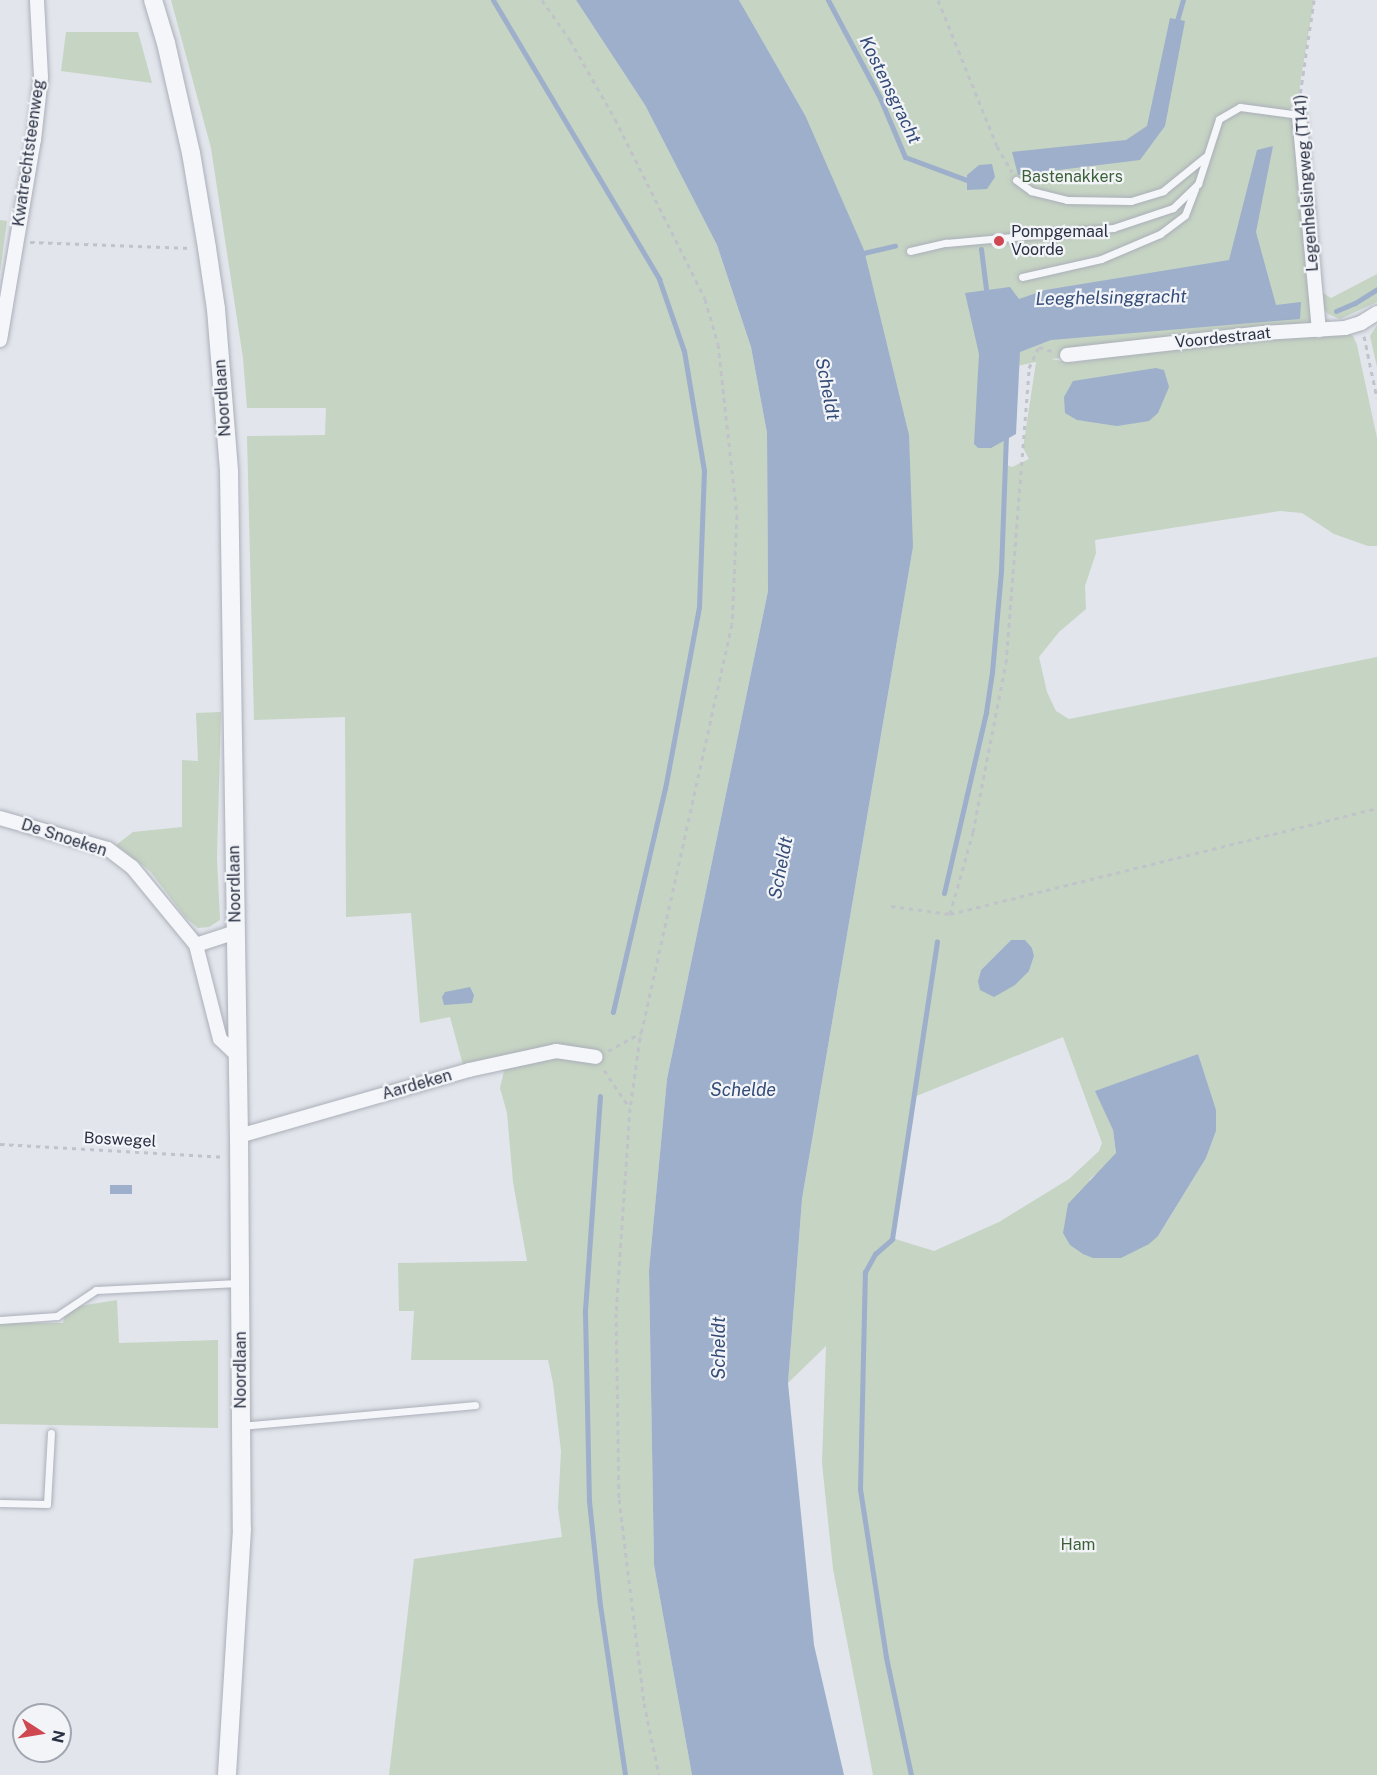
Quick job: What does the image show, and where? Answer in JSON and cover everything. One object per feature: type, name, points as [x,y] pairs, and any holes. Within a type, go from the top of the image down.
[{"type":"street","name":"Kwatrechtsteenweg","points":[[0,340],[34,140],[41,77],[37,0]]},
{"type":"street","name":"Noordlaan","points":[[153,0],[166,44],[191,153],[207,249],[216,309],[229,472],[239,1136],[242,1529],[227,1775]]},
{"type":"street","name":"Legenhelsingweg (T141)","points":[[1299,115],[1320,330]]},
{"type":"street","name":"Voordestraat","points":[[1067,355],[1263,333],[1320,330],[1361,323],[1377,313]]},
{"type":"street","name":"De Snoeken","points":[[0,818],[108,849],[132,867],[196,945],[220,1039],[238,1056]]},
{"type":"street","points":[[196,945],[236,932]]},
{"type":"street","name":"Aardeken","points":[[239,1136],[469,1070],[556,1051],[596,1057]]},
{"type":"lane","points":[[1022,277],[1101,259],[1160,234],[1185,215],[1219,118],[1229,112],[1240,108],[1299,115]]},
{"type":"lane","points":[[1016,180],[1031,191],[1067,200],[1131,201],[1163,191],[1205,158]]},
{"type":"lane","points":[[910,251],[946,243],[1113,228],[1173,208],[1197,184]]},
{"type":"lane","points":[[0,1320],[57,1316],[96,1290],[240,1283]]},
{"type":"lane","points":[[241,1426],[475,1406]]},
{"type":"lane","points":[[0,1503],[47,1504],[51,1433]]},
{"type":"path","points":[[542,0],[570,40],[615,118],[705,299],[718,344],[737,514],[732,624],[641,1033],[630,1108],[616,1312],[619,1499],[644,1703],[659,1775]]},
{"type":"path","points":[[938,0],[997,146],[1016,180]]},
{"type":"path","name":"Legenhelsingweg (T141)","points":[[1299,115],[1300,84],[1314,0]]},
{"type":"path","points":[[16,242],[207,249]]},
{"type":"path","points":[[1361,323],[1377,398]]},
{"type":"path","points":[[950,914],[973,831],[1006,663],[1029,368],[1039,348],[1067,355]]},
{"type":"path","points":[[891,906],[950,914],[1377,808]]},
{"type":"path","points":[[630,1108],[596,1057],[641,1033]]},
{"type":"path","name":"Boswegel","points":[[0,1144],[239,1158]]},
{"type":"green space","points":[[171,0],[576,0],[645,105],[717,245],[751,347],[767,433],[768,591],[667,1079],[649,1270],[654,1565],[692,1775],[389,1775],[414,1559],[562,1537],[558,1508],[561,1451],[553,1383],[548,1360],[411,1360],[414,1311],[399,1311],[398,1263],[527,1261],[513,1182],[507,1113],[500,1088],[504,1071],[463,1065],[450,1017],[420,1023],[411,913],[346,917],[345,717],[254,720],[247,436],[325,435],[326,408],[247,408],[243,358],[211,148]]},
{"type":"green space","points":[[739,0],[1314,0],[1300,84],[1299,115],[1319,330],[1051,359],[1072,363],[1186,345],[1347,333],[1353,336],[1357,345],[1377,438],[1377,546],[1368,546],[1334,534],[1302,513],[1280,511],[1095,540],[1096,553],[1085,586],[1086,609],[1059,632],[1039,657],[1047,692],[1056,711],[1069,719],[1377,657],[1377,1775],[873,1775],[833,1569],[822,1463],[826,1346],[788,1383],[802,1199],[913,547],[805,115]],"holes":[[[1036,362],[1023,448],[1029,459],[1012,467],[1006,465],[1007,441],[978,374]],[[1169,387],[1086,421],[1077,420]],[[1011,940],[1032,948],[1034,956],[1029,971],[978,981],[981,970]],[[1063,1037],[1102,1143],[1099,1151],[1069,1179],[999,1222],[934,1251],[892,1238],[914,1097]],[[1198,1054],[1216,1131],[1206,1158],[1158,1236],[1089,1180],[1106,1166],[1116,1153],[1113,1130],[1096,1091]]]},
{"type":"green space","points":[[66,32],[138,32],[152,83],[61,71]]},
{"type":"green space","points":[[0,220],[7,221],[0,272]]},
{"type":"green space","points":[[1377,274],[1377,302],[1340,319],[1328,314],[1323,308],[1323,293],[1331,298]]},
{"type":"green space","points":[[1377,325],[1377,367],[1370,336]]},
{"type":"green space","points":[[221,712],[217,858],[220,920],[209,927],[198,928],[185,917],[150,871],[116,845],[133,832],[182,827],[182,760],[198,761],[196,713]]},
{"type":"green space","points":[[117,1300],[119,1343],[218,1340],[218,1428],[0,1424],[0,1323],[63,1323],[67,1308]]},
{"type":"water","name":"Schelde","points":[[576,0],[739,0],[805,115],[864,250],[909,435],[913,547],[802,1199],[788,1383],[814,1645],[844,1775],[692,1775],[654,1565],[649,1270],[667,1079],[768,591],[767,433],[751,347],[717,245],[645,105]]},
{"type":"water","points":[[1170,18],[1185,21],[1165,126],[1140,160],[1018,175],[1012,152],[1126,140],[1147,126]]},
{"type":"water","points":[[1273,146],[1256,232],[1276,305],[1301,302],[1300,319],[1051,340],[1020,352],[1016,434],[991,448],[978,448],[974,444],[979,354],[965,293],[1010,287],[1019,299],[1045,290],[1229,260],[1257,150]]},
{"type":"water","points":[[992,164],[995,177],[987,189],[967,190],[967,175],[979,165]]},
{"type":"water","points":[[1156,368],[1164,370],[1169,387],[1158,413],[1149,421],[1117,426],[1077,420],[1065,413],[1064,397],[1073,381]]},
{"type":"water","points":[[1011,940],[1025,940],[1032,948],[1034,956],[1029,971],[1015,985],[994,997],[980,990],[978,981],[981,970]]},
{"type":"water","points":[[470,987],[474,995],[472,1003],[444,1005],[442,997],[445,992]]},
{"type":"water","points":[[1198,1054],[1216,1110],[1216,1131],[1206,1158],[1158,1236],[1149,1244],[1121,1258],[1093,1258],[1083,1254],[1070,1245],[1063,1233],[1068,1204],[1116,1153],[1113,1130],[1095,1091]]},
{"type":"water","points":[[110,1185],[132,1185],[132,1194],[110,1194]]},
{"type":"waterway","points":[[493,0],[659,279],[684,351],[704,470],[699,607],[665,788],[613,1012]]},
{"type":"waterway","name":"Kostensgracht","points":[[828,0],[880,98],[905,157],[972,182]]},
{"type":"waterway","name":"Leeghelsinggracht","points":[[1176,24],[1183,0]]},
{"type":"waterway","points":[[859,254],[895,246]]},
{"type":"waterway","name":"Leeghelsinggracht","points":[[981,249],[987,297]]},
{"type":"waterway","name":"Leeghelsinggracht","points":[[1336,311],[1355,303],[1377,289]]},
{"type":"waterway","points":[[944,893],[986,712],[992,672],[1001,571],[1006,435]]},
{"type":"waterway","points":[[911,1775],[886,1657],[860,1489],[865,1272],[875,1254],[892,1239],[937,941]]},
{"type":"waterway","points":[[600,1096],[585,1312],[589,1501],[600,1605],[625,1775]]},
{"type":"place","name":"Pompgemaal Voorde","points":[[999,241]]},
{"type":"park label","name":"Bastenakkers","points":[[1072,177]]},
{"type":"park label","name":"Ham","points":[[1078,1545]]},
{"type":"water label","name":"Scheldt","points":[[827,389]]},
{"type":"water label","name":"Scheldt","points":[[781,868]]},
{"type":"water label","name":"Scheldt","points":[[719,1348]]}]
